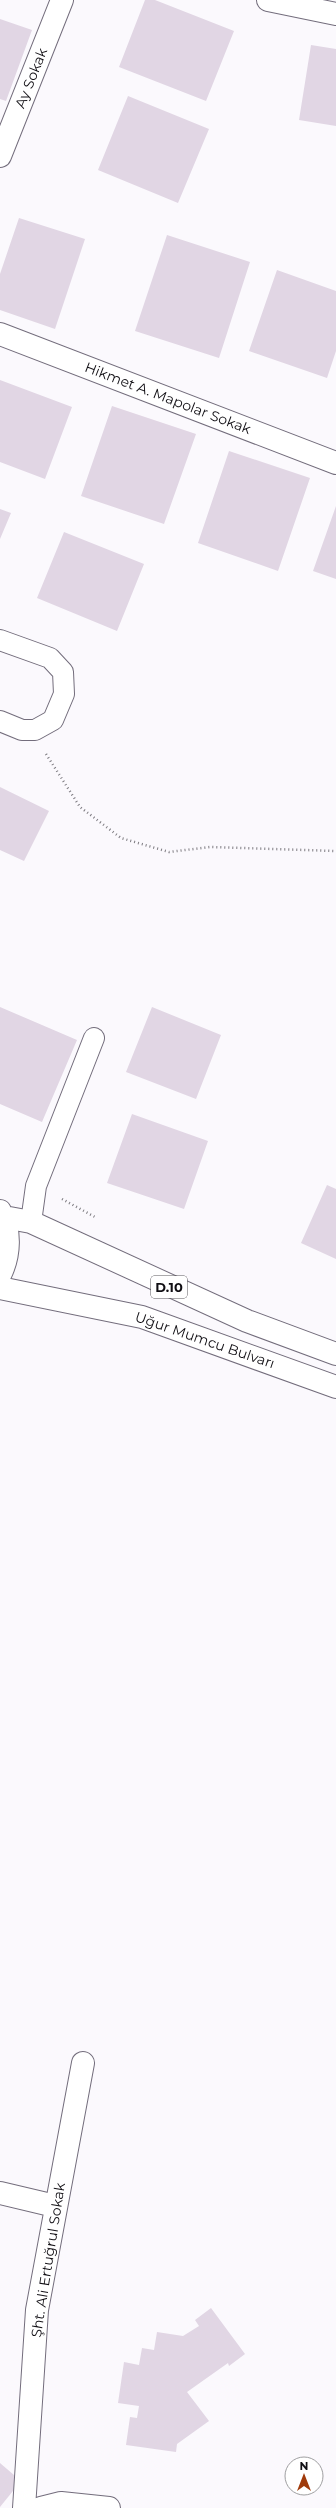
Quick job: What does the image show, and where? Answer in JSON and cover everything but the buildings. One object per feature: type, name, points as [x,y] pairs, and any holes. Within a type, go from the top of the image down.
[{"type":"street","name":"Ay Sokak","points":[[0,156],[62,0]]},
{"type":"street","points":[[268,0],[336,14]]},
{"type":"street","name":"Hikmet A. Mapolar Sokak","points":[[0,334],[336,462]]},
{"type":"street","name":"D.10","points":[[0,1275],[9,1243],[2,1214],[31,1222],[247,1321],[336,1354]]},
{"type":"street","name":"Uğur Mumcu Bulvarı","points":[[0,1288],[142,1317],[336,1387]]},
{"type":"street","name":"Şht. Ali Ertuğrul Sokak","points":[[24,2508],[37,2310],[55,2206],[83,2063]]},
{"type":"street","points":[[0,2193],[55,2206]]},
{"type":"street","points":[[41,2508],[61,2503],[109,2508]]},
{"type":"lane","points":[[0,640],[50,658],[63,672],[64,694],[53,720],[35,730],[22,730],[0,721]]},
{"type":"lane","points":[[31,1222],[36,1186],[94,1038]]},
{"type":"path","points":[[35,730],[52,766],[80,807],[122,838],[169,852],[210,847],[336,851]]}]
